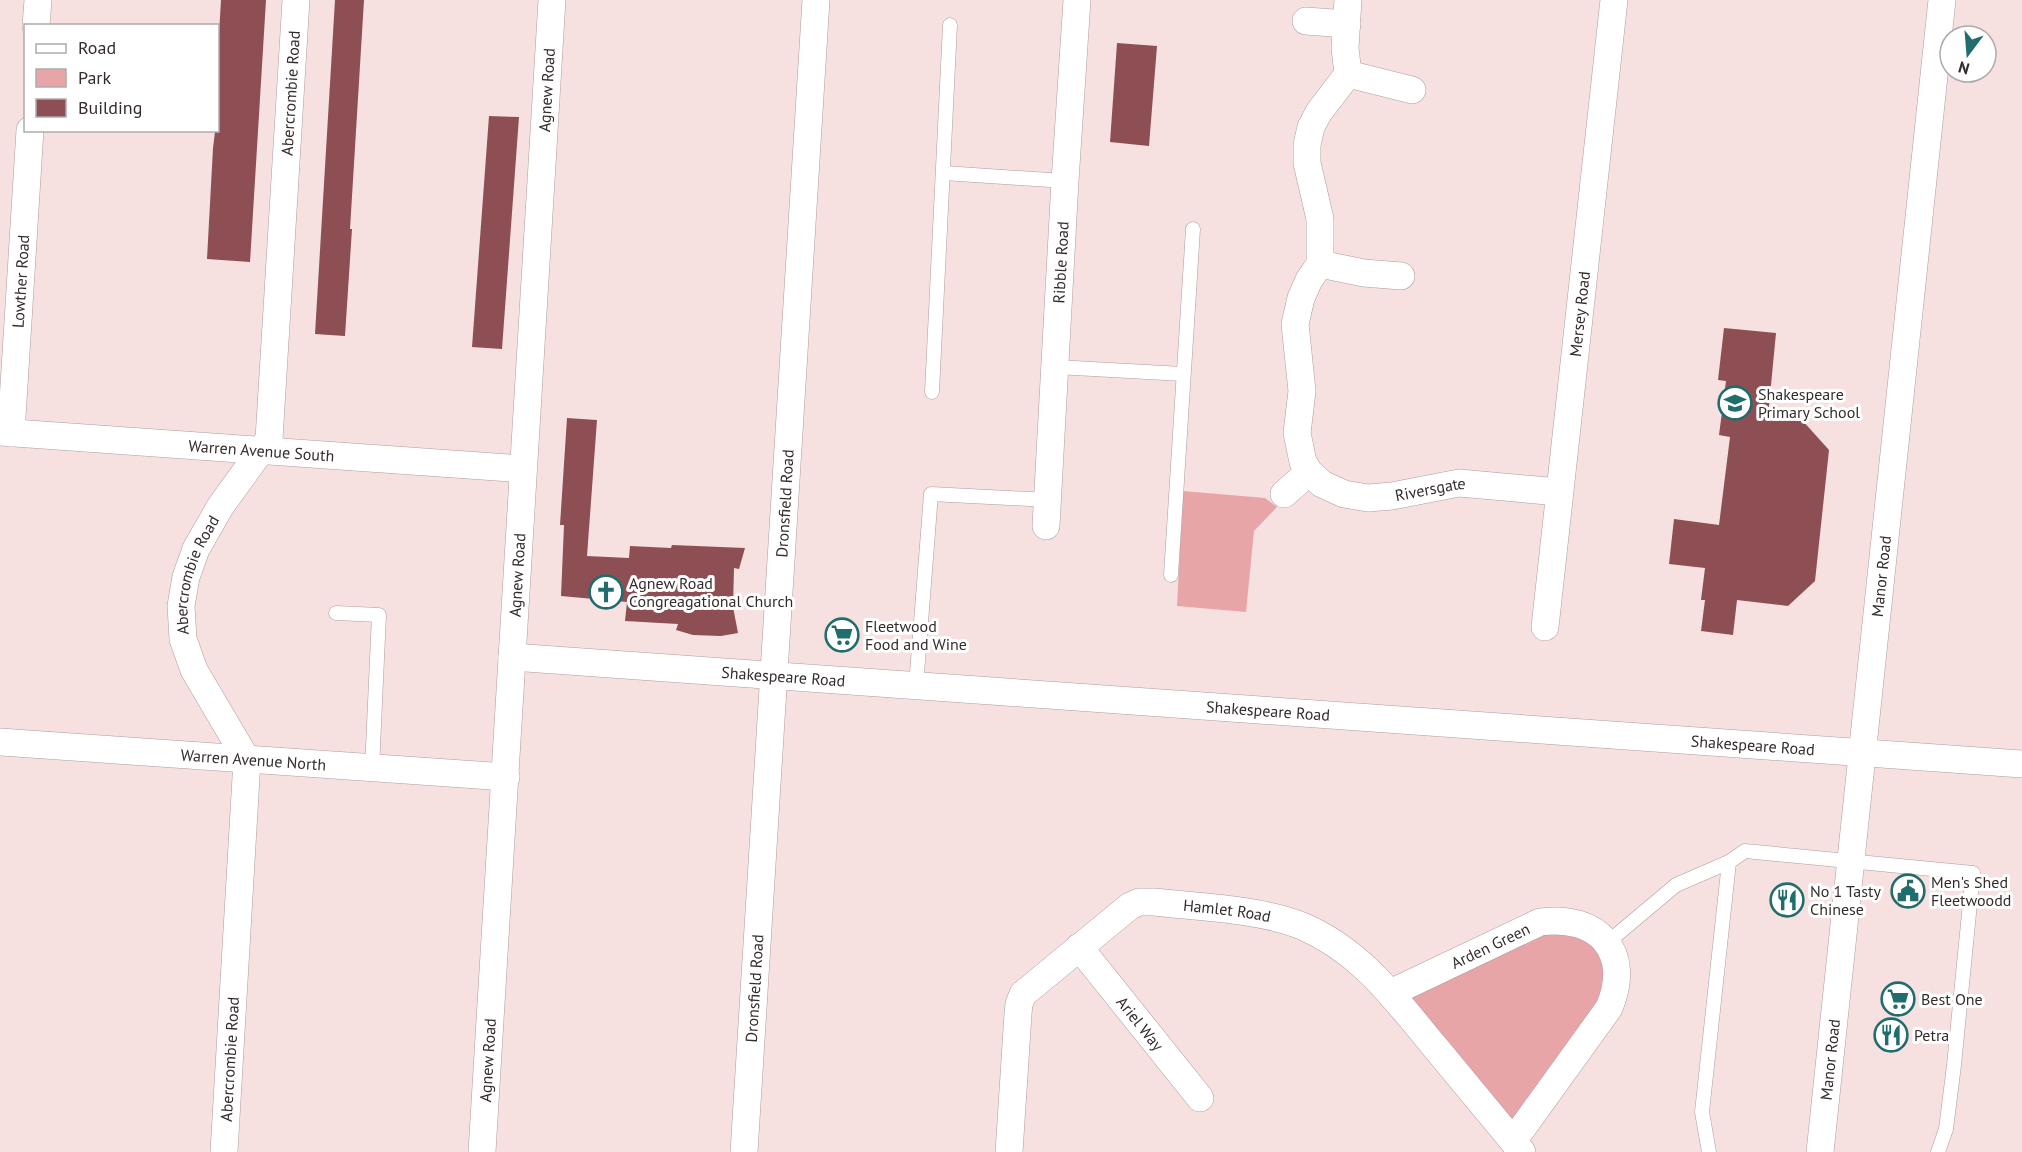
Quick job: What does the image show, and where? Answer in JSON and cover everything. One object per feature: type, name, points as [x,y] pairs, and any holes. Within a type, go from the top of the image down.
[{"type":"street","points":[[36,24],[38,0]]},
{"type":"street","name":"Abercrombie Road","points":[[224,1152],[247,759],[194,670],[183,639],[181,606],[186,577],[196,549],[220,507],[269,439],[296,0]]},
{"type":"street","name":"Agnew Road","points":[[482,1152],[552,0]]},
{"type":"street","name":"Dronsfield Road","points":[[744,1152],[816,0]]},
{"type":"street","name":"Ribble Road","points":[[1047,513],[1077,0]]},
{"type":"street","name":"Mersey Road","points":[[1545,627],[1614,0]]},
{"type":"street","name":"Manor Road","points":[[1820,1152],[1942,0]]},
{"type":"street","points":[[1284,494],[1310,472],[1303,462],[1297,433],[1302,391],[1295,324],[1301,298],[1320,264],[1320,219],[1307,163],[1307,145],[1311,127],[1319,112],[1348,74],[1345,48],[1348,12],[1305,21]]},
{"type":"street","points":[[1348,74],[1412,90]]},
{"type":"street","name":"Lowther Road","points":[[6,432],[30,132]]},
{"type":"street","points":[[1320,264],[1364,273],[1401,276]]},
{"type":"street","name":"Warren Avenue South","points":[[6,432],[523,469]]},
{"type":"street","name":"Riversgate","points":[[1310,472],[1322,484],[1344,494],[1368,498],[1392,496],[1459,483],[1559,492]]},
{"type":"street","name":"Shakespeare Road","points":[[512,657],[2022,764]]},
{"type":"street","name":"Warren Avenue North","points":[[0,742],[506,777]]},
{"type":"street","name":"Hamlet Road","points":[[1009,1152],[1019,1004],[1023,994],[1130,906],[1139,902],[1270,916],[1301,926],[1335,942],[1352,954],[1392,996],[1516,1145]]},
{"type":"street","name":"Arden Green","points":[[1392,996],[1400,989],[1540,922],[1556,920],[1585,926],[1606,943],[1616,961],[1618,971],[1614,996],[1609,1008],[1521,1130],[1516,1145]]},
{"type":"street","name":"Ariel Way","points":[[1079,947],[1200,1098]]},
{"type":"lane","points":[[932,392],[950,25]]},
{"type":"lane","points":[[944,173],[1065,181]]},
{"type":"lane","points":[[1171,575],[1193,229]]},
{"type":"lane","points":[[1056,367],[1183,374]]},
{"type":"lane","points":[[916,686],[931,494],[1047,513]]},
{"type":"lane","points":[[336,613],[379,615],[372,769]]},
{"type":"lane","points":[[1606,943],[1676,885],[1729,862],[1744,852],[1973,873],[1946,1129],[1938,1152]]},
{"type":"lane","points":[[1709,1152],[1702,1112],[1729,862]]},
{"type":"green space","points":[[1183,491],[1265,498],[1277,507],[1254,531],[1246,612],[1177,606]]},
{"type":"green space","points":[[1571,922],[1618,971],[1521,1130],[1399,989]]},
{"type":"building","points":[[221,0],[266,0],[250,262],[207,259],[213,148],[215,132],[219,132]]},
{"type":"building","points":[[335,0],[364,0],[345,336],[315,334]]},
{"type":"building","points":[[1117,43],[1157,46],[1149,146],[1110,142]]},
{"type":"building","points":[[489,116],[519,117],[502,349],[472,347]]},
{"type":"building","points":[[1724,328],[1776,333],[1768,416],[1802,420],[1829,450],[1815,581],[1788,606],[1737,600],[1733,635],[1701,631],[1705,600],[1701,600],[1705,568],[1669,564],[1674,519],[1719,525],[1730,437],[1719,435],[1726,381],[1718,380]]},
{"type":"building","name":"Agnew Road Congreagational Church","points":[[567,418],[597,420],[587,556],[629,558],[630,546],[745,548],[739,569],[734,568],[733,607],[738,633],[721,636],[693,635],[676,630],[678,624],[625,621],[627,602],[561,596],[564,525],[560,525]]},
{"type":"place","name":"Shakespeare Primary School","points":[[1735,403]]},
{"type":"place","name":"Agnew Road Congreagational Church","points":[[606,592]]},
{"type":"place","name":"Fleetwood Food and Wine","points":[[842,635]]},
{"type":"place","name":"Men's Shed Fleetwoodd","points":[[1908,891]]},
{"type":"place","name":"No 1 Tasty Chinese","points":[[1787,900]]},
{"type":"place","name":"Best One","points":[[1898,999]]},
{"type":"place","name":"Petra","points":[[1891,1035]]}]
